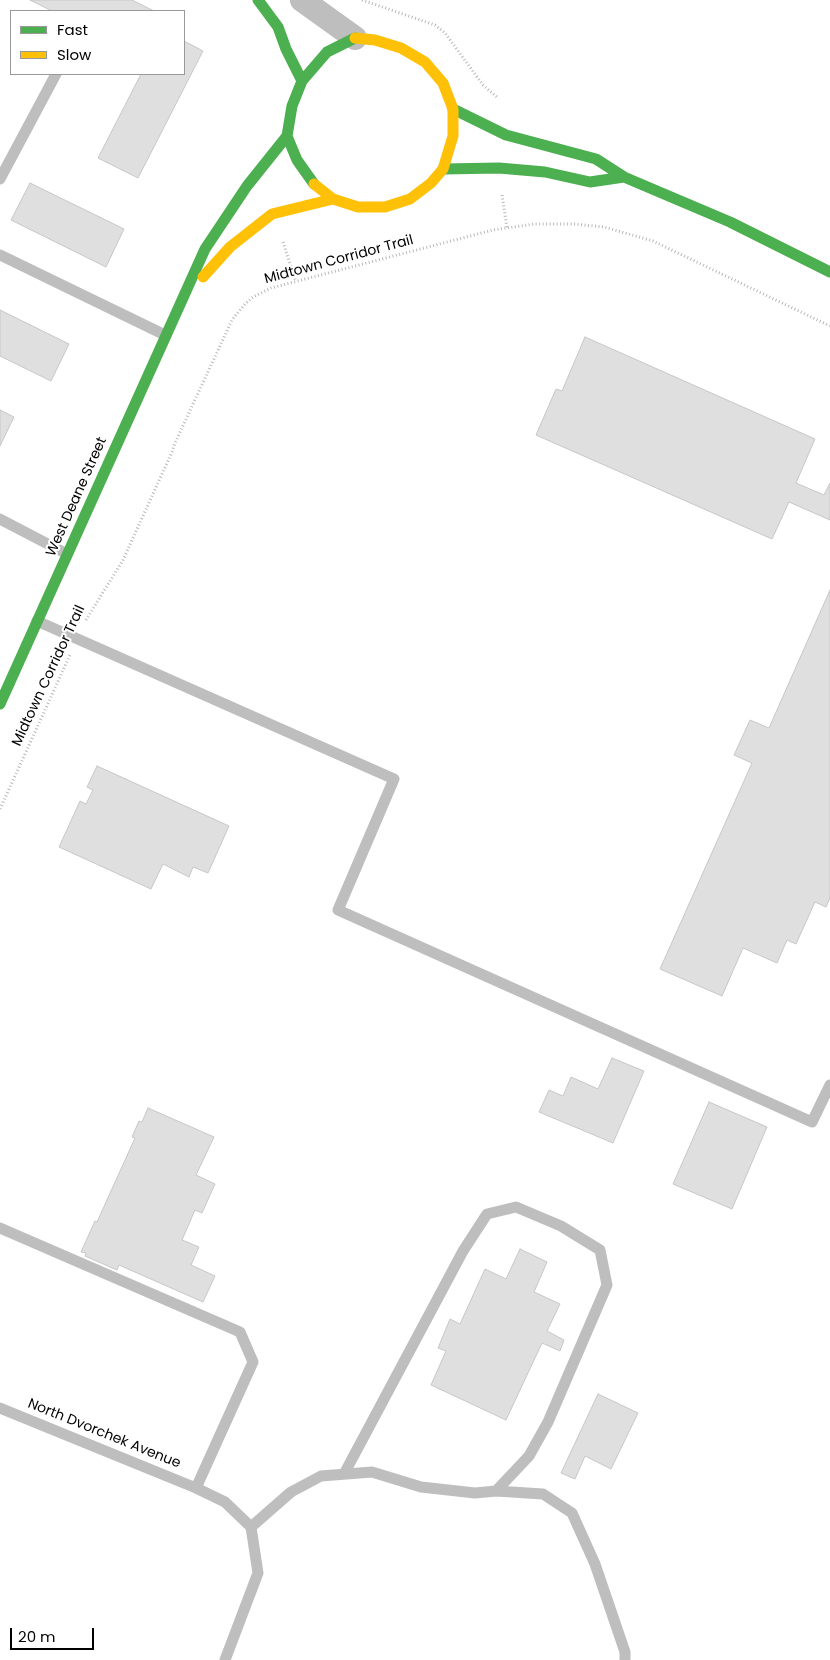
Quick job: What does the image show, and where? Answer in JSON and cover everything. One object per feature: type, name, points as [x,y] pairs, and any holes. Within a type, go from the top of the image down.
[{"type":"street","points":[[258,0],[278,27],[286,49],[302,81]]},
{"type":"street","points":[[302,0],[355,38],[375,40],[401,48],[425,62],[443,83],[453,109],[454,136],[443,168],[431,183],[410,199],[384,207],[358,207],[333,199],[312,183],[297,160],[287,136],[292,106],[302,81],[327,52],[355,38]]},
{"type":"street","points":[[453,109],[506,135],[596,159],[624,177],[730,222],[830,272]]},
{"type":"street","name":"West Deane Street","points":[[0,704],[205,249],[247,186],[287,136]]},
{"type":"street","points":[[443,168],[499,168],[545,172],[590,182],[624,177]]},
{"type":"street","name":"West Deane Street","points":[[180,302],[230,247],[272,214],[333,199]]},
{"type":"lane","points":[[0,179],[55,75]]},
{"type":"lane","points":[[0,255],[165,336]]},
{"type":"lane","points":[[0,519],[67,554]]},
{"type":"lane","points":[[37,621],[394,779],[338,910],[812,1122],[830,1085]]},
{"type":"lane","points":[[344,1474],[454,1267],[487,1214],[516,1207],[561,1226],[600,1250],[607,1286],[548,1422],[529,1456],[496,1491]]},
{"type":"lane","points":[[0,1228],[240,1332],[253,1362],[196,1488]]},
{"type":"lane","name":"North Dvorchek Avenue","points":[[0,1408],[226,1502],[251,1527]]},
{"type":"lane","points":[[225,1660],[258,1573],[251,1527],[291,1492],[321,1476],[372,1472],[422,1487],[475,1493],[496,1491],[543,1494],[572,1513],[595,1564],[625,1652],[625,1660]]},
{"type":"path","name":"Midtown Corridor Trail","points":[[0,809],[90,611],[123,560],[172,452],[174,443],[232,320],[253,297],[271,288],[492,230],[534,224],[574,224],[604,227],[653,241],[830,326]]},
{"type":"building","points":[[30,0],[132,0],[152,10],[50,10]]},
{"type":"building","points":[[185,42],[203,51],[138,178],[98,158],[140,75],[185,75]]},
{"type":"building","points":[[30,183],[124,229],[106,267],[11,220]]},
{"type":"building","points":[[0,310],[69,344],[51,381],[0,356]]},
{"type":"building","points":[[585,337],[815,439],[796,483],[824,495],[830,483],[830,520],[789,502],[772,539],[536,435],[556,389],[562,391]]},
{"type":"building","points":[[0,410],[14,417],[0,446]]},
{"type":"building","points":[[830,590],[830,898],[826,907],[815,902],[796,944],[787,940],[777,963],[743,948],[722,996],[660,969],[752,763],[734,755],[750,720],[769,728]]},
{"type":"building","points":[[97,766],[229,826],[208,873],[193,867],[189,877],[163,864],[151,889],[59,847],[80,801],[86,804],[93,790],[87,787]]},
{"type":"building","points":[[612,1058],[644,1071],[613,1143],[539,1112],[549,1090],[563,1096],[571,1077],[598,1089]]},
{"type":"building","points":[[709,1102],[767,1127],[732,1209],[673,1184]]},
{"type":"building","points":[[148,1108],[214,1137],[196,1175],[215,1184],[202,1213],[195,1210],[182,1240],[199,1247],[191,1265],[215,1276],[203,1302],[119,1265],[117,1270],[85,1256],[86,1253],[81,1252],[95,1221],[97,1222],[135,1138],[132,1137],[139,1121],[142,1122]]},
{"type":"building","points":[[520,1249],[547,1262],[534,1292],[560,1304],[547,1331],[564,1340],[560,1351],[542,1343],[506,1420],[431,1385],[446,1351],[438,1348],[450,1319],[460,1324],[485,1269],[506,1279]]},
{"type":"building","points":[[598,1394],[638,1413],[611,1469],[585,1456],[575,1479],[561,1473]]},
{"type":"traffic: fast","points":[[258,0],[278,27],[286,49],[302,81]]},
{"type":"traffic: fast","points":[[314,184],[297,160],[287,136],[292,106],[302,81],[327,52],[355,38]]},
{"type":"traffic: fast","points":[[453,109],[506,135],[596,159],[624,177],[730,222],[830,272]]},
{"type":"traffic: fast","points":[[0,704],[205,249],[247,186],[287,136]]},
{"type":"traffic: fast","points":[[443,169],[499,168],[545,172],[590,182],[624,177]]},
{"type":"traffic: slow","points":[[314,184],[333,199],[358,207],[385,207],[410,199],[431,183],[443,169],[453,136],[453,109],[443,83],[425,62],[401,48],[375,40],[355,38]]},
{"type":"traffic: slow","points":[[203,277],[230,247],[272,214],[333,199]]}]
